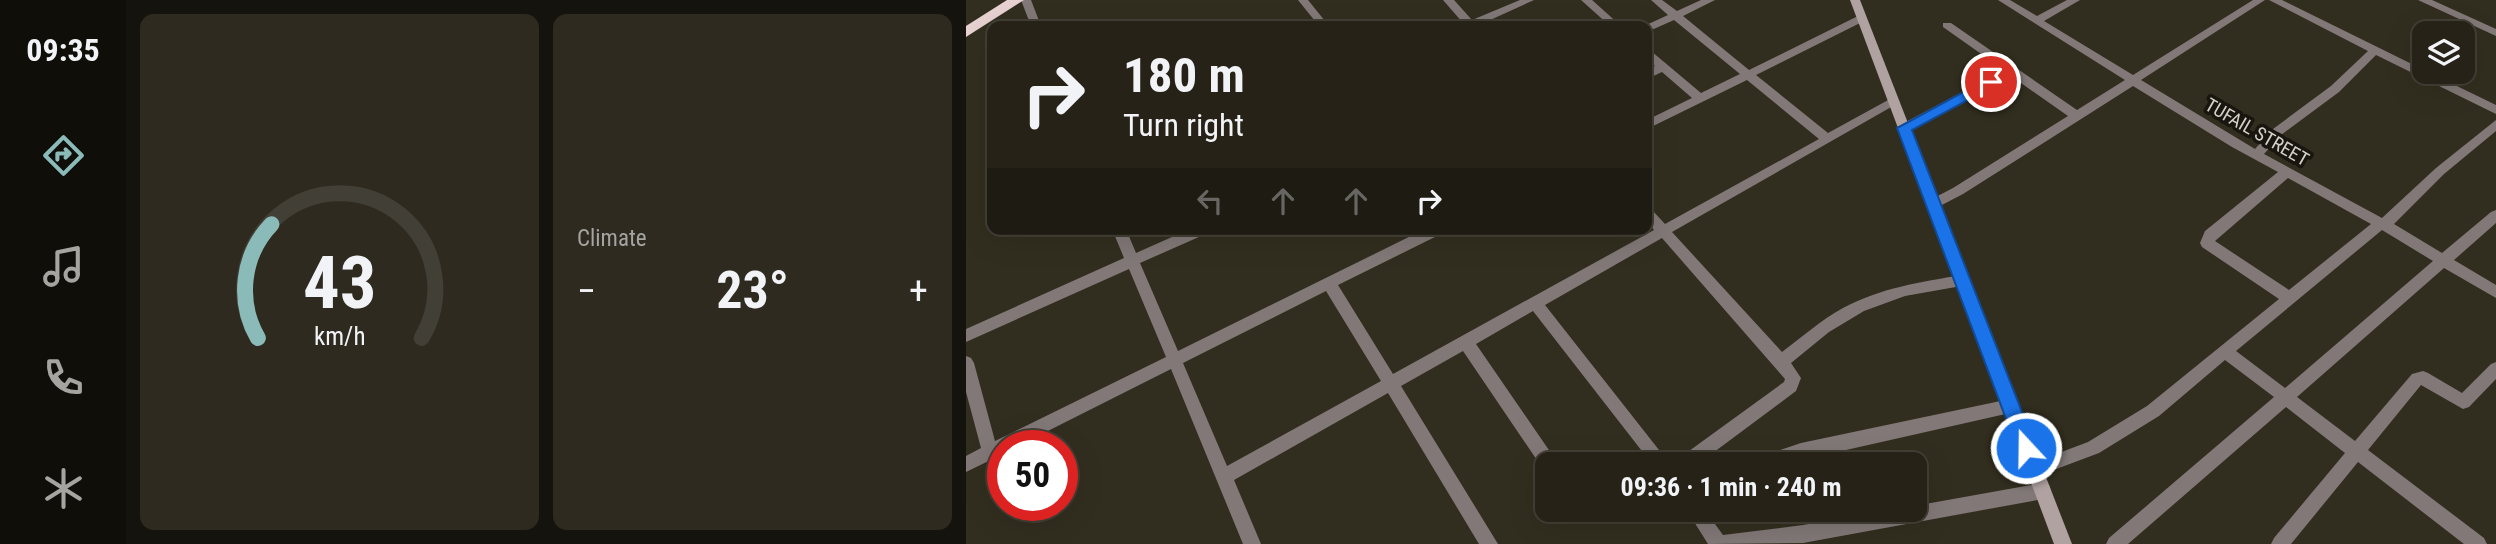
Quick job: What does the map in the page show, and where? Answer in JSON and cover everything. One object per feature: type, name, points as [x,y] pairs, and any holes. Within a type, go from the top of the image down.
[{"type":"highway","points":[[966,19],[997,0]]},
{"type":"highway","points":[[966,32],[1017,0]]},
{"type":"main road","points":[[1855,0],[2035,469],[2059,542]]},
{"type":"street","points":[[1026,0],[1034,21]]},
{"type":"street","points":[[1303,0],[1320,21]]},
{"type":"street","points":[[1448,0],[1465,21]]},
{"type":"street","points":[[1481,21],[1529,0]]},
{"type":"street","points":[[1586,0],[1610,21]]},
{"type":"street","points":[[1656,0],[1827,139]]},
{"type":"street","points":[[1652,27],[1710,0]]},
{"type":"street","name":"TUFAIL STREET","points":[[2003,0],[2256,155],[2381,223],[2496,292]]},
{"type":"street","points":[[2036,21],[2075,0]]},
{"type":"street","points":[[1933,204],[1958,191],[2260,0]]},
{"type":"street","points":[[2274,0],[2496,110]]},
{"type":"street","points":[[2423,0],[2496,33]]},
{"type":"street","points":[[1652,123],[1862,18]]},
{"type":"street","points":[[1947,25],[2077,116]]},
{"type":"street","points":[[2256,155],[2277,132],[2335,89],[2374,51]]},
{"type":"street","points":[[1652,57],[1700,99]]},
{"type":"street","points":[[1652,73],[1664,67]]},
{"type":"street","points":[[1904,128],[2013,70]]},
{"type":"street","points":[[1224,477],[1894,102]]},
{"type":"street","points":[[2035,469],[2092,448],[2153,411],[2381,223],[2389,221],[2440,171],[2496,124]]},
{"type":"street","points":[[2287,172],[2210,235],[2207,243],[2288,298]]},
{"type":"street","points":[[2115,544],[2441,259],[2496,215]]},
{"type":"street","points":[[1652,219],[1793,376],[1791,386],[1700,452]]},
{"type":"street","points":[[1122,235],[1252,544]]},
{"type":"street","points":[[966,336],[1190,235]]},
{"type":"street","points":[[1034,430],[1426,235]]},
{"type":"street","points":[[1781,362],[1825,327],[1871,301],[1897,293],[1962,281]]},
{"type":"street","points":[[1329,284],[1489,544]]},
{"type":"street","points":[[1535,303],[1652,452]]},
{"type":"street","points":[[1466,342],[1541,452]]},
{"type":"street","points":[[2226,352],[2478,544]]},
{"type":"street","points":[[966,363],[987,441]]},
{"type":"street","points":[[2280,544],[2417,379],[2423,378],[2463,402],[2496,369]]},
{"type":"street","points":[[1795,452],[2010,406]]},
{"type":"street","points":[[966,464],[987,454]]},
{"type":"street","points":[[1704,522],[1718,544],[1803,534],[2043,491]]},
{"type":"route","points":[[1991,82],[1904,128],[2026,448]]}]
